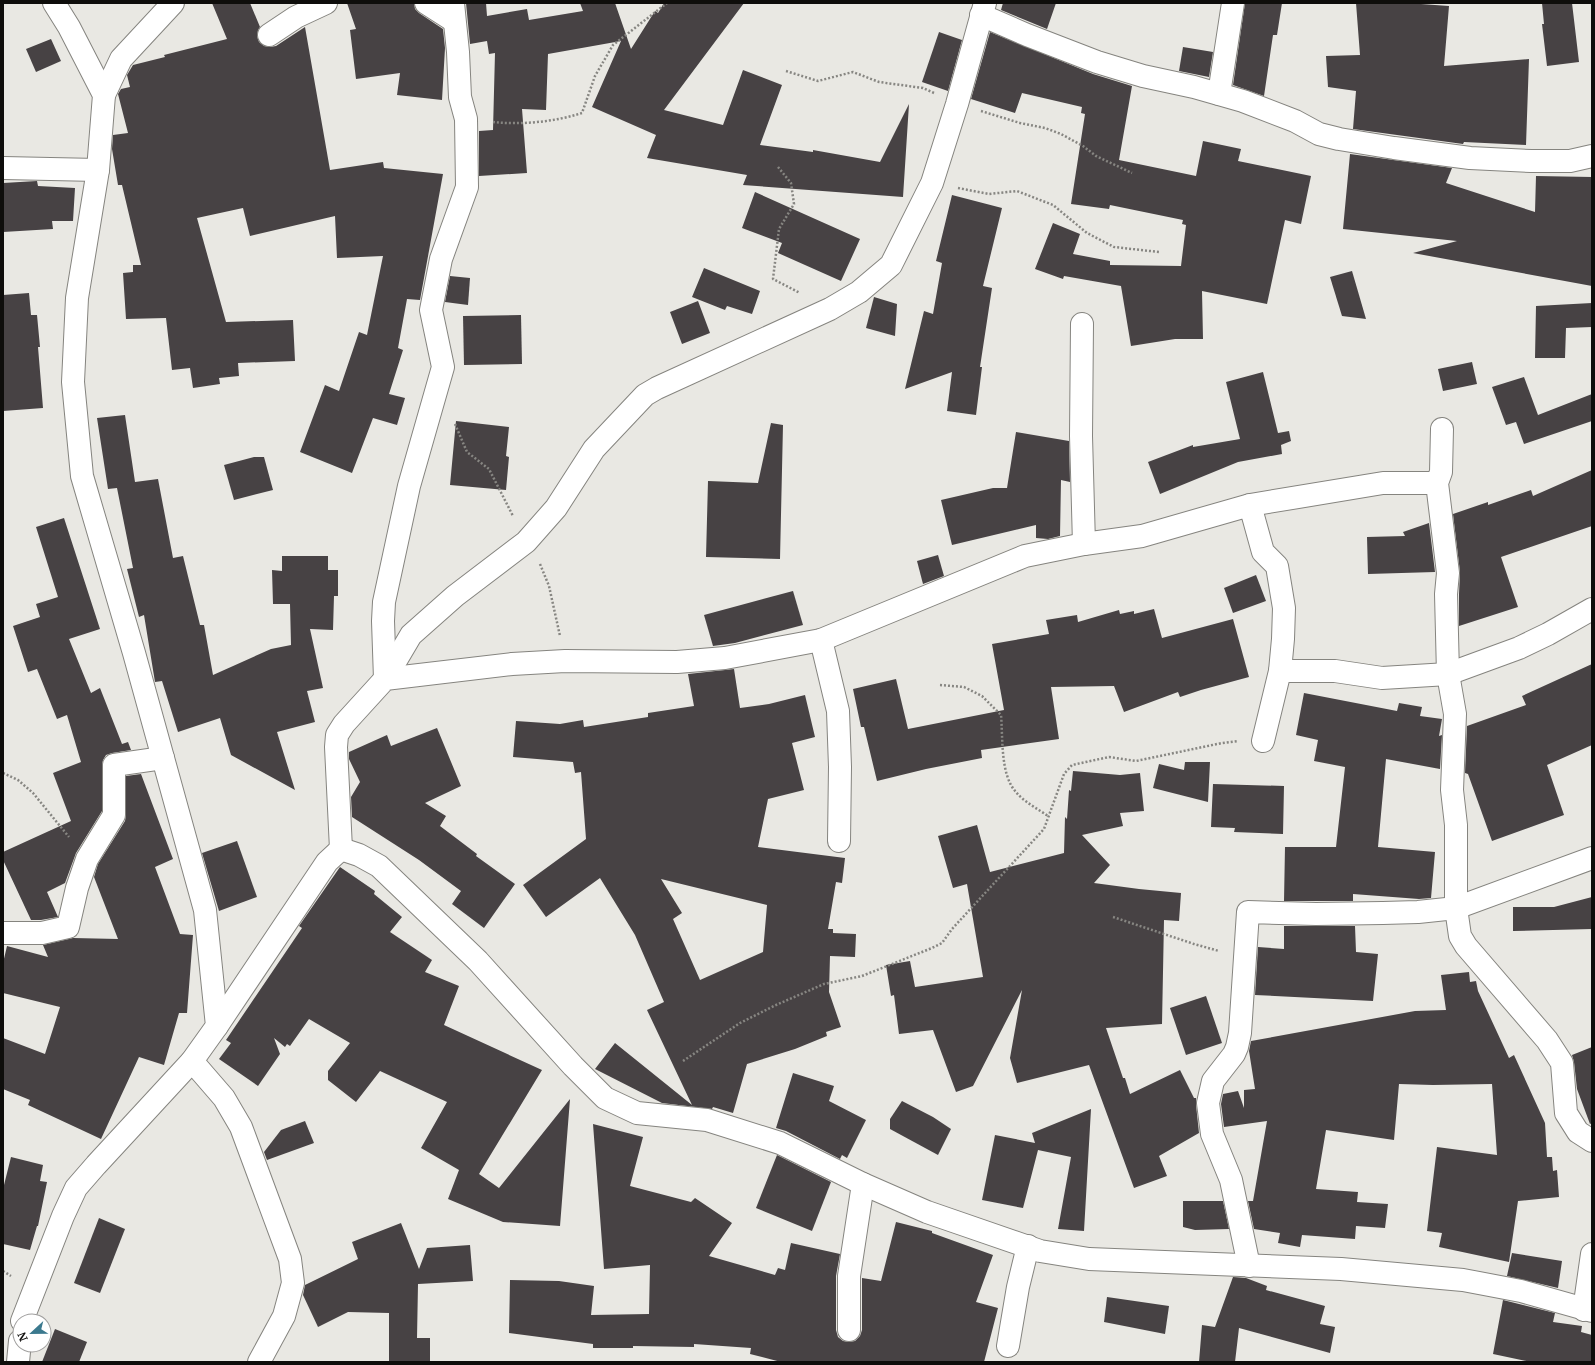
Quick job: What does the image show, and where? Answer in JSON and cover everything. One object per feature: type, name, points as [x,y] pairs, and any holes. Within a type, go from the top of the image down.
[{"type":"street","points":[[54,3],[69,27],[104,95]]},
{"type":"street","points":[[173,3],[120,59],[104,95],[98,170],[77,298],[73,382],[82,476],[205,910],[217,1026]]},
{"type":"street","points":[[269,35],[296,17],[326,3]]},
{"type":"street","points":[[385,679],[383,620],[384,602],[409,486],[443,367],[430,310],[440,259],[467,187],[466,119],[460,97],[458,52],[453,12],[426,3]]},
{"type":"street","points":[[1219,94],[1233,3]]},
{"type":"street","points":[[25,1313],[63,1216],[76,1188],[192,1062],[327,862],[341,849],[336,747],[337,735],[344,724],[385,679],[411,635],[455,596],[526,542],[556,508],[594,449],[645,395],[830,309],[859,292],[891,265],[932,183],[957,104],[983,9],[1027,36],[1097,62],[1143,76],[1219,94],[1268,110],[1319,134],[1339,139],[1470,158],[1570,161],[1592,156]]},
{"type":"street","points":[[3,168],[98,170]]},
{"type":"street","points":[[1082,324],[1081,436],[1084,544]]},
{"type":"street","points":[[1442,429],[1441,472],[1437,483],[1448,573],[1446,594],[1448,674],[1455,714],[1452,790],[1456,826],[1456,908],[1460,936],[1466,946],[1547,1040],[1562,1063],[1566,1113],[1578,1132],[1592,1141]]},
{"type":"street","points":[[385,679],[512,664],[566,661],[677,662],[725,658],[821,640],[1025,556],[1084,544],[1142,536],[1250,505],[1383,483],[1437,483]]},
{"type":"street","points":[[1250,505],[1263,552],[1277,566],[1284,608],[1280,671],[1263,741]]},
{"type":"street","points":[[1280,671],[1335,672],[1382,678],[1448,674],[1518,648],[1548,634],[1592,609]]},
{"type":"street","points":[[821,640],[838,711],[840,768],[839,841]]},
{"type":"street","points":[[3,933],[42,933],[68,927],[77,888],[87,859],[114,815],[114,765],[163,758]]},
{"type":"street","points":[[341,849],[359,855],[378,866],[478,961],[573,1066],[605,1098],[637,1113],[707,1120],[780,1143],[863,1184],[927,1212],[1040,1251],[1089,1259],[1341,1269],[1464,1280],[1521,1291],[1588,1311],[1592,1254]]},
{"type":"street","points":[[1250,1266],[1231,1180],[1212,1134],[1208,1103],[1213,1082],[1234,1054],[1240,1033],[1248,912],[1361,914],[1418,912],[1456,908],[1592,858]]},
{"type":"street","points":[[192,1062],[224,1098],[241,1128],[290,1259],[293,1283],[284,1316],[259,1362]]},
{"type":"street","points":[[850,1330],[849,1276],[863,1184]]},
{"type":"street","points":[[1008,1346],[1018,1287],[1028,1246]]},
{"type":"path","points":[[466,119],[511,124],[568,118],[582,113],[595,76],[613,45],[667,3]]},
{"type":"path","points":[[778,167],[791,183],[794,204],[779,229],[774,279],[830,309]]},
{"type":"path","points":[[932,183],[989,194],[1017,191],[1053,205],[1087,233],[1114,247],[1159,252]]},
{"type":"path","points":[[453,418],[467,452],[489,469],[526,542],[540,565],[549,586],[566,661]]},
{"type":"path","points":[[940,685],[964,687],[982,696],[1002,715],[1005,771],[1010,784],[1016,793],[1048,816]]},
{"type":"path","points":[[683,1062],[740,1024],[776,1005],[824,984],[862,976],[932,948],[942,942],[956,924],[1044,829],[1064,774],[1072,765],[1109,757],[1136,761],[1222,743],[1263,741]]},
{"type":"path","points":[[3,773],[18,780],[33,793],[87,859]]},
{"type":"path","points":[[1113,917],[1194,944],[1244,958]]},
{"type":"building","points":[[212,3],[250,3],[260,27],[257,36],[259,42],[264,46],[276,46],[305,27],[330,170],[383,162],[384,168],[443,174],[420,300],[407,299],[398,348],[403,350],[389,394],[405,398],[397,425],[373,418],[352,473],[300,452],[325,385],[339,391],[359,332],[367,335],[383,256],[337,258],[335,216],[250,236],[243,208],[197,218],[226,322],[293,320],[295,361],[238,363],[239,376],[219,378],[220,384],[193,388],[190,368],[172,370],[166,318],[126,319],[123,273],[133,272],[133,265],[141,265],[122,185],[118,185],[112,149],[113,135],[128,133],[118,94],[121,89],[130,87],[127,75],[133,65],[165,57],[164,55],[227,39]]},
{"type":"building","points":[[347,3],[414,3],[415,9],[419,13],[443,29],[445,48],[442,100],[397,95],[400,73],[356,79],[350,30],[356,29]]},
{"type":"building","points":[[466,3],[486,3],[487,16],[527,9],[529,20],[583,11],[580,3],[615,3],[631,49],[655,11],[658,13],[664,3],[744,3],[664,110],[723,125],[743,70],[782,85],[760,145],[813,152],[813,150],[880,162],[909,104],[903,197],[743,185],[747,175],[647,158],[656,135],[592,107],[621,41],[548,54],[546,110],[522,109],[527,173],[479,176],[479,131],[493,130],[495,53],[489,54],[487,41],[470,44]]},
{"type":"building","points":[[1003,3],[1056,3],[1047,29],[1001,10]]},
{"type":"building","points":[[1245,3],[1282,3],[1277,35],[1273,35],[1264,96],[1233,85]]},
{"type":"building","points":[[1356,3],[1407,3],[1449,6],[1444,66],[1529,59],[1526,145],[1464,142],[1463,144],[1353,129],[1356,91],[1328,87],[1326,56],[1360,55]]},
{"type":"building","points":[[1542,3],[1572,3],[1579,62],[1547,66],[1542,24],[1544,24]]},
{"type":"building","points":[[939,32],[962,40],[948,91],[922,82]]},
{"type":"building","points":[[990,32],[1093,74],[1132,86],[1119,160],[1196,176],[1203,141],[1241,149],[1238,161],[1311,176],[1301,224],[1285,220],[1267,304],[1202,291],[1203,339],[1175,339],[1131,346],[1121,286],[1064,276],[1063,279],[1035,269],[1053,223],[1080,234],[1073,254],[1110,261],[1110,265],[1181,266],[1186,225],[1182,224],[1183,220],[1110,205],[1109,209],[1071,204],[1085,114],[1081,113],[1082,107],[1022,93],[1015,113],[971,99]]},
{"type":"building","points":[[51,39],[61,61],[36,72],[26,49]]},
{"type":"building","points":[[1183,47],[1213,52],[1209,77],[1179,71]]},
{"type":"building","points":[[1350,154],[1452,168],[1446,183],[1535,212],[1536,176],[1592,177],[1592,286],[1413,253],[1457,241],[1343,229]]},
{"type":"building","points":[[37,181],[38,186],[75,188],[73,221],[52,221],[53,229],[3,232],[3,183]]},
{"type":"building","points":[[755,192],[860,239],[841,281],[778,253],[782,243],[742,228]]},
{"type":"building","points":[[952,195],[1002,208],[983,286],[992,288],[980,367],[982,367],[976,415],[947,411],[952,372],[905,389],[924,311],[933,314],[942,263],[936,261]]},
{"type":"building","points":[[704,268],[760,291],[752,314],[727,306],[725,310],[692,297]]},
{"type":"building","points":[[1352,271],[1366,319],[1342,316],[1330,277]]},
{"type":"building","points":[[450,276],[470,278],[468,305],[445,302]]},
{"type":"building","points":[[29,293],[31,315],[37,315],[43,408],[3,411],[3,295]]},
{"type":"building","points":[[874,297],[897,304],[895,336],[866,328]]},
{"type":"building","points":[[698,301],[710,333],[682,344],[670,312]]},
{"type":"building","points":[[1592,303],[1592,327],[1566,328],[1565,358],[1535,358],[1536,306]]},
{"type":"building","points":[[521,315],[522,364],[464,365],[463,316]]},
{"type":"building","points":[[1472,362],[1477,384],[1443,391],[1438,369]]},
{"type":"building","points":[[1263,372],[1278,433],[1289,431],[1291,441],[1281,445],[1282,454],[1238,462],[1160,494],[1148,462],[1193,445],[1193,447],[1240,439],[1226,382]]},
{"type":"building","points":[[1524,377],[1538,415],[1592,394],[1592,421],[1524,444],[1516,422],[1506,425],[1492,387]]},
{"type":"building","points":[[125,415],[135,482],[158,479],[173,558],[183,556],[200,625],[204,625],[213,675],[271,649],[291,645],[290,604],[273,604],[272,570],[282,571],[282,556],[328,556],[328,570],[338,570],[338,596],[334,596],[333,630],[310,629],[323,688],[307,691],[315,722],[277,732],[295,790],[231,755],[220,718],[178,732],[162,681],[155,682],[144,615],[139,617],[127,569],[133,568],[117,488],[108,489],[97,418]]},
{"type":"building","points":[[456,421],[509,427],[506,456],[509,457],[506,490],[450,485]]},
{"type":"building","points":[[771,423],[783,425],[780,559],[706,557],[708,481],[758,483]]},
{"type":"building","points":[[1016,432],[1069,441],[1070,482],[1061,480],[1060,536],[1048,539],[1036,538],[1036,525],[952,545],[941,500],[993,488],[1007,488]]},
{"type":"building","points":[[254,457],[264,457],[273,490],[234,500],[224,465]]},
{"type":"building","points":[[1592,470],[1592,526],[1501,557],[1518,607],[1459,626],[1460,572],[1453,514],[1488,502],[1488,505],[1531,490],[1533,496]]},
{"type":"building","points":[[64,518],[100,629],[69,639],[91,693],[100,688],[122,744],[128,742],[131,750],[106,755],[103,760],[102,811],[76,853],[65,883],[47,892],[58,917],[31,920],[3,860],[3,852],[71,821],[53,773],[81,762],[67,715],[57,719],[37,669],[28,672],[13,626],[40,617],[36,604],[58,597],[36,527]]},
{"type":"building","points":[[1429,523],[1435,572],[1368,574],[1367,537],[1405,536],[1403,532]]},
{"type":"building","points":[[938,555],[944,576],[923,584],[917,561]]},
{"type":"building","points":[[1256,575],[1266,601],[1233,613],[1224,588]]},
{"type":"building","points":[[793,591],[803,625],[735,643],[713,646],[704,615]]},
{"type":"building","points":[[1154,609],[1162,638],[1233,619],[1249,677],[1180,697],[1178,692],[1124,712],[1114,686],[1051,687],[1059,739],[981,750],[982,758],[926,769],[877,781],[864,727],[861,727],[853,689],[896,679],[908,729],[1004,710],[992,644],[1049,634],[1046,620],[1077,615],[1078,622],[1119,610],[1120,614],[1134,611],[1134,614]]},
{"type":"building","points":[[1592,664],[1592,745],[1547,765],[1564,815],[1492,841],[1468,774],[1465,773],[1467,726],[1526,705],[1522,696]]},
{"type":"building","points":[[734,669],[740,708],[769,704],[805,695],[815,737],[792,743],[804,790],[768,799],[758,847],[845,858],[842,883],[836,882],[828,929],[833,929],[833,933],[856,934],[855,957],[830,956],[829,992],[841,1027],[826,1032],[827,1036],[795,1049],[747,1064],[733,1113],[713,1107],[712,1109],[662,1103],[595,1069],[615,1043],[692,1105],[647,1010],[664,1002],[635,935],[600,878],[546,917],[523,885],[586,839],[581,772],[575,773],[573,762],[513,757],[516,721],[560,724],[583,720],[584,727],[648,717],[648,713],[694,706],[688,674]],"holes":[[[661,879],[767,905],[763,952],[700,980],[673,919],[682,913]]]},
{"type":"building","points":[[1304,693],[1397,711],[1399,703],[1422,707],[1420,716],[1442,719],[1439,736],[1442,735],[1440,769],[1386,759],[1378,847],[1435,852],[1431,898],[1419,899],[1353,894],[1353,901],[1284,901],[1285,847],[1336,847],[1345,767],[1314,761],[1318,740],[1296,735]]},
{"type":"building","points":[[437,728],[461,786],[425,803],[446,816],[440,826],[477,854],[476,856],[515,884],[484,928],[452,904],[461,891],[419,860],[352,817],[351,797],[360,782],[349,759],[349,752],[387,735],[391,746]]},
{"type":"building","points":[[1185,762],[1210,762],[1208,802],[1153,788],[1159,764],[1184,770]]},
{"type":"building","points":[[1073,771],[1120,775],[1140,773],[1144,811],[1120,813],[1123,826],[1082,835],[1110,865],[1094,883],[1181,893],[1179,921],[1164,920],[1162,1024],[1106,1028],[1130,1094],[1180,1070],[1194,1098],[1196,1098],[1199,1133],[1159,1156],[1167,1176],[1134,1188],[1089,1065],[1017,1083],[1010,1058],[1022,990],[973,1086],[956,1092],[933,1030],[899,1034],[894,995],[891,996],[886,965],[910,961],[915,987],[983,977],[967,884],[953,888],[938,836],[977,825],[990,872],[1064,853],[1065,817],[1067,819],[1069,790],[1071,791]]},
{"type":"building","points":[[141,774],[173,859],[155,867],[180,934],[193,935],[187,1013],[179,1013],[164,1065],[139,1057],[101,1139],[28,1105],[30,1100],[3,1089],[3,1038],[45,1054],[60,1007],[3,993],[3,963],[7,946],[48,957],[43,945],[73,938],[118,939],[94,877],[98,864],[125,821],[126,776]]},
{"type":"building","points":[[1213,784],[1284,786],[1283,834],[1234,832],[1235,828],[1211,827]]},
{"type":"building","points":[[237,841],[257,897],[219,911],[202,853]]},
{"type":"building","points":[[340,867],[375,891],[374,894],[402,917],[390,932],[432,960],[425,972],[459,986],[444,1025],[542,1070],[479,1174],[499,1188],[570,1099],[560,1226],[503,1222],[448,1199],[459,1170],[421,1148],[447,1102],[380,1071],[356,1102],[328,1080],[328,1071],[350,1043],[309,1019],[290,1046],[287,1044],[285,1047],[274,1038],[280,1054],[258,1086],[219,1059],[231,1043],[226,1040],[302,928],[299,926]]},
{"type":"building","points":[[1592,897],[1592,929],[1513,931],[1513,907],[1554,907]]},
{"type":"building","points":[[1284,926],[1355,926],[1356,952],[1378,954],[1373,1001],[1255,995],[1258,947],[1284,949]]},
{"type":"building","points":[[1469,972],[1470,982],[1476,981],[1478,991],[1509,1058],[1514,1055],[1545,1123],[1547,1157],[1552,1157],[1553,1171],[1557,1170],[1559,1197],[1518,1201],[1509,1262],[1439,1247],[1442,1233],[1427,1231],[1437,1147],[1497,1155],[1492,1084],[1399,1084],[1394,1140],[1326,1130],[1316,1189],[1358,1192],[1357,1202],[1388,1204],[1385,1228],[1356,1226],[1355,1239],[1302,1235],[1300,1247],[1278,1243],[1280,1233],[1254,1229],[1248,1201],[1253,1201],[1267,1121],[1224,1127],[1221,1104],[1223,1094],[1238,1091],[1244,1108],[1244,1090],[1255,1089],[1249,1051],[1251,1041],[1415,1011],[1446,1010],[1441,975]]},
{"type":"building","points":[[1206,996],[1222,1043],[1186,1055],[1170,1008]]},
{"type":"building","points":[[1592,1047],[1592,1123],[1590,1124],[1577,1089],[1572,1055]]},
{"type":"building","points":[[793,1073],[834,1086],[829,1101],[866,1120],[847,1158],[842,1155],[840,1159],[786,1131],[776,1128]]},
{"type":"building","points":[[902,1101],[933,1117],[951,1129],[938,1155],[890,1129],[890,1119]]},
{"type":"building","points":[[1091,1109],[1084,1231],[1058,1229],[1071,1157],[1038,1150],[1023,1208],[982,1200],[995,1135],[1035,1143],[1032,1133]]},
{"type":"building","points":[[305,1121],[314,1143],[267,1160],[264,1152],[281,1130]]},
{"type":"building","points":[[593,1124],[643,1137],[630,1186],[691,1202],[695,1198],[732,1223],[709,1256],[775,1275],[778,1268],[785,1270],[791,1243],[840,1254],[836,1276],[836,1330],[838,1337],[843,1341],[855,1341],[860,1336],[862,1330],[862,1278],[881,1281],[896,1222],[932,1231],[932,1233],[993,1255],[976,1302],[998,1308],[984,1362],[781,1362],[750,1354],[751,1348],[694,1344],[694,1347],[633,1346],[633,1348],[593,1348],[593,1344],[509,1333],[510,1280],[559,1281],[594,1286],[591,1315],[649,1314],[650,1265],[604,1269]]},
{"type":"building","points":[[777,1155],[831,1182],[812,1231],[756,1208]]},
{"type":"building","points":[[11,1157],[43,1165],[40,1181],[47,1182],[38,1226],[30,1250],[3,1244],[3,1189]]},
{"type":"building","points":[[1183,1201],[1223,1201],[1229,1229],[1195,1230],[1183,1227]]},
{"type":"building","points":[[99,1218],[125,1229],[100,1293],[74,1283]]},
{"type":"building","points":[[401,1223],[419,1269],[427,1248],[470,1245],[473,1281],[418,1284],[417,1338],[430,1338],[430,1362],[389,1362],[389,1313],[348,1312],[318,1327],[303,1295],[305,1285],[358,1259],[352,1242]]},
{"type":"building","points":[[1512,1253],[1562,1261],[1558,1288],[1507,1276]]},
{"type":"building","points":[[1233,1277],[1246,1278],[1267,1286],[1266,1290],[1325,1306],[1320,1324],[1335,1327],[1330,1353],[1239,1328],[1235,1362],[1199,1362],[1202,1325],[1215,1327]]},
{"type":"building","points":[[1107,1297],[1169,1306],[1165,1334],[1104,1322]]},
{"type":"building","points":[[1503,1300],[1555,1313],[1553,1322],[1582,1326],[1581,1332],[1592,1335],[1592,1362],[1531,1362],[1493,1354]]},
{"type":"building","points":[[55,1329],[87,1342],[79,1362],[42,1362],[46,1353],[52,1353],[52,1337]]}]
